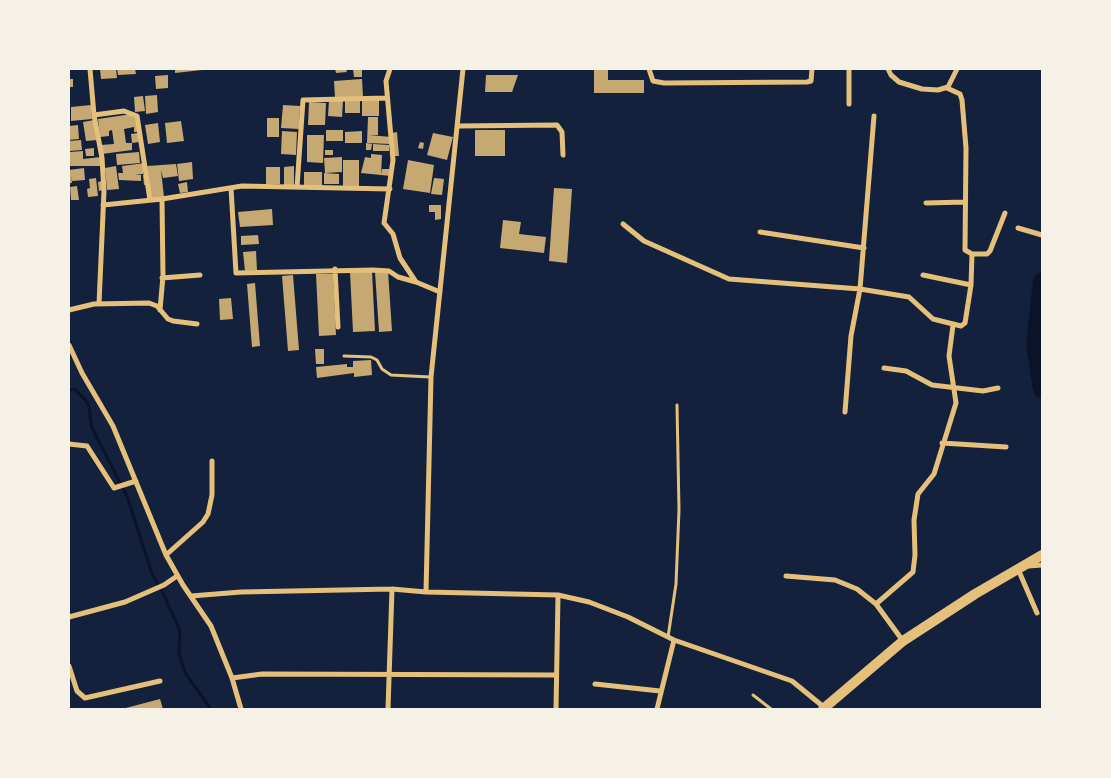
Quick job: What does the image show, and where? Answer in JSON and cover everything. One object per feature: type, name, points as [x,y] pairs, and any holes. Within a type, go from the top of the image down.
[{"type":"highway","points":[[825,709],[903,641],[975,594],[1042,555]]},
{"type":"street","points":[[90,69],[94,115],[102,158],[104,191],[99,304]]},
{"type":"street","points":[[390,69],[386,81],[393,160],[384,223],[393,234],[400,258],[416,282]]},
{"type":"street","points":[[426,592],[431,377],[463,69]]},
{"type":"street","points":[[649,69],[653,81],[664,83],[807,82],[811,81],[812,69]]},
{"type":"street","points":[[849,69],[849,104]]},
{"type":"street","points":[[888,69],[891,76],[899,82],[913,87],[930,90],[947,88],[960,94],[966,148],[965,250],[972,254],[987,254],[990,251],[1005,213]]},
{"type":"street","points":[[947,88],[954,78],[957,69]]},
{"type":"street","points":[[297,187],[303,100],[387,98]]},
{"type":"street","points":[[94,115],[124,111],[137,116],[150,200]]},
{"type":"street","points":[[845,412],[851,336],[860,289],[874,116]]},
{"type":"street","points":[[458,126],[557,125],[562,132],[563,155]]},
{"type":"street","points":[[103,205],[162,199],[242,186],[390,189]]},
{"type":"street","points":[[231,188],[236,273],[335,269],[389,271],[398,277],[440,292]]},
{"type":"street","points":[[160,310],[162,199]]},
{"type":"street","points":[[926,203],[965,202]]},
{"type":"street","points":[[623,224],[644,241],[729,279],[860,289],[909,297],[914,299],[928,317],[953,325],[964,326],[971,286],[972,254]]},
{"type":"street","points":[[1018,228],[1042,235]]},
{"type":"street","points":[[760,232],[864,248]]},
{"type":"street","points":[[335,269],[338,327]]},
{"type":"street","points":[[162,278],[200,275]]},
{"type":"street","points":[[923,275],[971,286]]},
{"type":"street","points":[[69,310],[99,304],[149,303],[157,306],[168,319],[197,324]]},
{"type":"street","points":[[876,604],[913,572],[916,555],[914,520],[918,494],[934,474],[942,443],[956,403],[949,356],[953,325]]},
{"type":"street","points":[[69,345],[82,373],[103,406],[166,555],[177,576],[211,626],[232,678],[241,709]]},
{"type":"street","points":[[884,368],[906,371],[932,385],[983,391],[998,388]]},
{"type":"street","points":[[942,443],[1006,447]]},
{"type":"street","points":[[69,444],[87,446],[113,487],[119,488],[134,482]]},
{"type":"street","points":[[166,555],[204,522],[208,514],[212,495],[212,461]]},
{"type":"street","points":[[1037,613],[1021,568],[1042,565]]},
{"type":"street","points":[[69,617],[125,602],[164,585],[177,576]]},
{"type":"street","points":[[786,576],[844,582],[857,589],[876,604],[903,641]]},
{"type":"street","points":[[388,709],[392,589]]},
{"type":"street","points":[[191,596],[241,592],[392,589],[426,592],[558,595],[589,602],[620,614],[674,640],[792,682],[825,709]]},
{"type":"street","points":[[556,709],[555,675],[558,595]]},
{"type":"street","points":[[657,709],[674,640]]},
{"type":"street","points":[[69,666],[77,691],[85,698],[160,681]]},
{"type":"street","points":[[232,678],[262,674],[555,675]]},
{"type":"street","points":[[595,684],[660,691]]},
{"type":"lane","points":[[344,356],[371,357],[377,360],[382,369],[391,375],[431,377]]},
{"type":"lane","points":[[667,637],[676,584],[679,510],[677,406]]},
{"type":"lane","points":[[752,694],[771,709]]},
{"type":"building","points":[[100,69],[116,69],[117,78],[101,79]]},
{"type":"building","points":[[117,69],[135,69],[136,74],[118,75]]},
{"type":"building","points":[[175,69],[202,69],[202,70],[175,73]]},
{"type":"building","points":[[335,69],[346,69],[347,72],[336,73]]},
{"type":"building","points":[[353,69],[362,69],[362,77],[354,77]]},
{"type":"building","points":[[594,69],[608,69],[608,80],[644,80],[644,93],[594,93]]},
{"type":"building","points":[[168,75],[168,88],[156,89],[155,76]]},
{"type":"building","points":[[486,75],[518,75],[512,92],[485,92]]},
{"type":"building","points":[[69,79],[73,79],[73,87],[69,87]]},
{"type":"building","points":[[362,79],[363,97],[335,98],[334,81]]},
{"type":"building","points":[[157,95],[158,112],[146,114],[145,96]]},
{"type":"building","points":[[143,96],[145,111],[135,112],[134,97]]},
{"type":"building","points":[[345,99],[360,99],[360,113],[345,113]]},
{"type":"building","points":[[329,100],[343,100],[342,117],[328,116]]},
{"type":"building","points":[[362,100],[379,100],[379,116],[362,116]]},
{"type":"building","points":[[309,102],[326,103],[325,125],[308,125]]},
{"type":"building","points":[[91,105],[92,119],[71,121],[71,107]]},
{"type":"building","points":[[283,105],[300,106],[299,129],[281,128]]},
{"type":"building","points":[[132,114],[132,117],[137,117],[139,132],[134,132],[134,127],[124,129],[126,143],[132,143],[132,150],[102,154],[101,145],[114,144],[112,130],[109,131],[109,136],[100,137],[98,119]]},
{"type":"building","points":[[368,117],[378,117],[378,135],[369,135],[391,137],[390,144],[367,143]]},
{"type":"building","points":[[267,118],[279,118],[279,137],[267,137]]},
{"type":"building","points":[[94,120],[97,140],[86,141],[83,122]]},
{"type":"building","points":[[181,121],[184,141],[167,143],[165,123]]},
{"type":"building","points":[[158,123],[160,142],[148,144],[145,125]]},
{"type":"building","points":[[78,125],[79,139],[69,140],[69,126]]},
{"type":"building","points":[[326,130],[343,130],[343,141],[326,141]]},
{"type":"building","points":[[475,130],[505,130],[505,156],[475,156]]},
{"type":"building","points":[[282,131],[297,132],[296,155],[281,154]]},
{"type":"building","points":[[362,131],[362,143],[345,143],[345,132]]},
{"type":"building","points":[[397,132],[399,156],[393,156],[392,133]]},
{"type":"building","points":[[138,133],[139,142],[132,143],[131,134]]},
{"type":"building","points":[[433,133],[453,137],[447,160],[427,155]]},
{"type":"building","points":[[307,135],[324,135],[323,163],[307,162]]},
{"type":"building","points":[[81,140],[82,150],[69,151],[69,141]]},
{"type":"building","points":[[420,142],[424,143],[423,149],[418,148]]},
{"type":"building","points":[[366,143],[372,144],[371,150],[366,150]]},
{"type":"building","points":[[373,144],[389,145],[389,151],[373,151]]},
{"type":"building","points":[[94,148],[94,156],[86,156],[85,149]]},
{"type":"building","points":[[325,150],[333,150],[333,155],[325,155]]},
{"type":"building","points":[[83,151],[83,159],[101,157],[102,166],[69,166],[69,152]]},
{"type":"building","points":[[139,152],[140,163],[117,165],[116,154]]},
{"type":"building","points":[[371,154],[382,155],[381,175],[361,173],[365,157],[371,158]]},
{"type":"building","points":[[342,157],[342,172],[325,173],[324,158]]},
{"type":"building","points":[[343,160],[359,160],[359,187],[343,186]]},
{"type":"building","points":[[408,160],[434,165],[430,193],[403,189]]},
{"type":"building","points":[[192,162],[193,179],[179,181],[177,164]]},
{"type":"building","points":[[145,163],[143,174],[135,175],[141,175],[141,181],[119,180],[118,173],[123,173],[122,166]]},
{"type":"building","points":[[176,164],[178,176],[163,178],[161,170],[164,197],[151,199],[149,184],[144,185],[143,175],[147,175],[149,181],[147,166]]},
{"type":"building","points":[[116,166],[119,189],[107,190],[105,168]]},
{"type":"building","points":[[294,166],[294,185],[284,185],[284,167]]},
{"type":"building","points":[[266,167],[280,167],[280,184],[266,184]]},
{"type":"building","points":[[84,168],[85,180],[72,181],[71,175],[72,183],[69,183],[69,170]]},
{"type":"building","points":[[382,169],[392,169],[391,176],[381,175]]},
{"type":"building","points":[[304,172],[322,172],[322,186],[304,186]]},
{"type":"building","points":[[324,173],[339,174],[339,184],[324,184]]},
{"type":"building","points":[[96,178],[98,196],[88,197],[89,179]]},
{"type":"building","points":[[434,178],[444,179],[442,195],[431,194]]},
{"type":"building","points":[[102,181],[103,190],[99,191],[98,182]]},
{"type":"building","points":[[187,182],[188,192],[180,193],[178,184]]},
{"type":"building","points":[[77,186],[79,200],[71,200],[70,187]]},
{"type":"building","points":[[554,188],[572,189],[567,263],[549,261]]},
{"type":"building","points":[[429,205],[441,205],[441,219],[435,220],[435,212],[429,212]]},
{"type":"building","points":[[272,209],[273,225],[240,227],[238,212]]},
{"type":"building","points":[[503,220],[521,222],[519,234],[546,237],[544,253],[500,248]]},
{"type":"building","points":[[258,235],[259,244],[241,245],[241,236]]},
{"type":"building","points":[[256,251],[257,270],[245,271],[243,252]]},
{"type":"building","points":[[372,271],[375,331],[353,332],[350,272]]},
{"type":"building","points":[[388,271],[392,331],[379,332],[375,272]]},
{"type":"building","points":[[316,274],[333,274],[336,335],[319,336]]},
{"type":"building","points":[[293,275],[299,350],[288,351],[282,276]]},
{"type":"building","points":[[255,283],[260,346],[252,347],[247,284]]},
{"type":"building","points":[[231,298],[233,319],[220,320],[219,299]]},
{"type":"building","points":[[315,349],[324,349],[324,364],[316,364]]},
{"type":"building","points":[[371,360],[372,375],[354,377],[354,373],[317,378],[316,367],[347,364],[347,367],[353,367],[353,361]]},
{"type":"building","points":[[160,699],[163,709],[122,709]]},
{"type":"waterway","points":[[1042,281],[1035,344],[1042,389]]},
{"type":"waterway","points":[[69,390],[75,389],[88,403],[92,428],[127,496],[152,574],[180,631],[179,653],[185,673],[211,709]]}]
